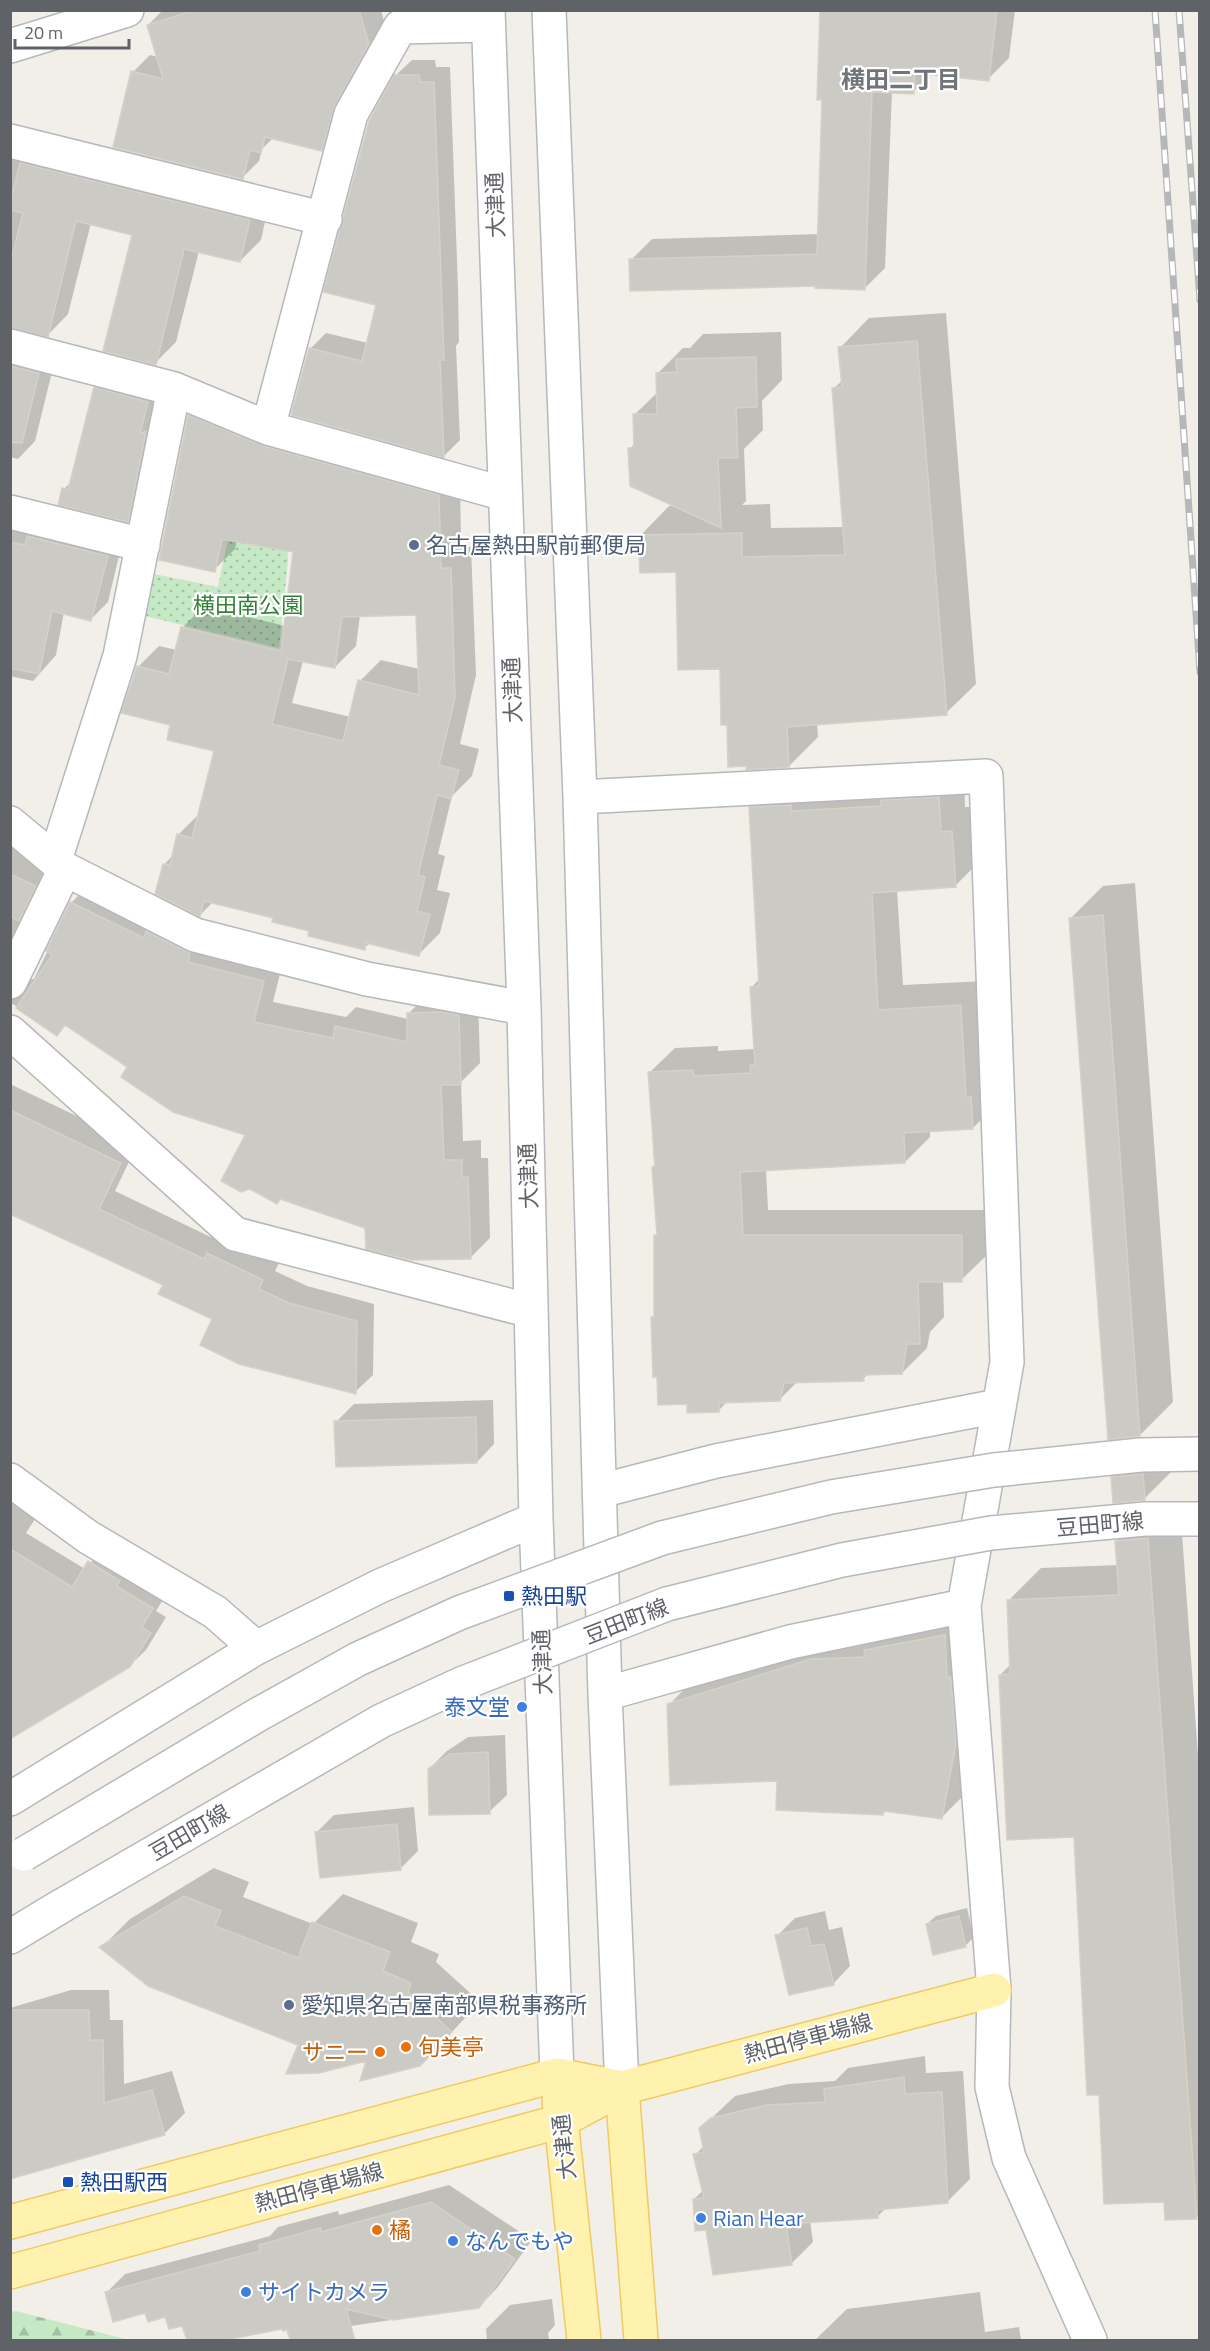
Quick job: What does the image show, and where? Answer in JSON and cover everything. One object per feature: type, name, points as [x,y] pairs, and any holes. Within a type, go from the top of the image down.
[{"type":"main road","name":"熱田停車場線","points":[[10,2272],[561,2121],[622,2088],[994,1990]]},
{"type":"main road","name":"熱田停車場線","points":[[10,2222],[557,2075],[622,2088]]},
{"type":"main road","name":"大津通","points":[[557,2075],[584,2340]]},
{"type":"main road","points":[[622,2088],[641,2340]]},
{"type":"street","points":[[10,46],[127,10]]},
{"type":"street","points":[[549,10],[580,797],[605,1694],[622,2088]]},
{"type":"street","points":[[268,428],[351,114],[400,27],[488,18]]},
{"type":"street","name":"大津通","points":[[488,18],[524,1008],[536,1519],[557,2075]]},
{"type":"street","points":[[10,141],[325,219]]},
{"type":"street","points":[[10,346],[174,389],[268,428],[505,494]]},
{"type":"street","points":[[10,982],[60,865],[120,656],[174,389]]},
{"type":"street","points":[[10,512],[143,545]]},
{"type":"street","points":[[580,797],[986,776],[1007,1362],[964,1606],[994,1990],[992,2087],[1009,2158],[1090,2340]]},
{"type":"street","points":[[10,823],[60,865],[195,935],[367,979],[524,1008]]},
{"type":"street","points":[[10,1032],[235,1234],[531,1311]]},
{"type":"street","points":[[600,1491],[716,1461],[998,1406]]},
{"type":"street","points":[[17,1858],[259,1714],[358,1659],[459,1613],[662,1538],[831,1497],[994,1470],[1141,1455],[1200,1454]]},
{"type":"street","points":[[10,1480],[88,1537],[215,1612],[256,1648]]},
{"type":"street","points":[[10,1799],[256,1648],[380,1586],[536,1519]]},
{"type":"street","name":"豆田町線","points":[[10,1937],[381,1721],[461,1684],[667,1604],[842,1560],[991,1533],[1145,1519],[1200,1519]]},
{"type":"street","points":[[605,1694],[790,1642],[964,1606]]},
{"type":"green space","name":"横田南公園","points":[[274,441],[286,445],[288,560],[279,648],[141,615],[149,573],[218,587],[234,510],[276,488]]},
{"type":"green space","points":[[16,2311],[129,2340],[11,2340],[11,2312]]},
{"type":"building","points":[[195,10],[359,10],[369,44],[335,105],[322,151],[265,137],[261,153],[250,150],[243,179],[113,147],[131,71],[163,79],[147,25]]},
{"type":"building","points":[[820,10],[997,10],[989,81],[915,73],[914,94],[872,92],[865,290],[815,288],[815,286],[630,291],[629,259],[817,254],[822,100],[817,100]]},
{"type":"building","points":[[394,75],[419,75],[420,82],[434,82],[444,360],[440,360],[444,458],[291,415],[309,348],[362,361],[376,305],[323,292],[369,121]]},
{"type":"building","points":[[20,163],[250,220],[240,262],[184,249],[156,365],[103,351],[132,235],[76,221],[48,337],[10,328],[10,265],[23,213],[10,210],[10,202]]},
{"type":"building","points":[[917,341],[947,715],[787,727],[789,767],[746,770],[746,766],[728,767],[727,725],[721,725],[720,669],[678,670],[676,572],[640,573],[638,535],[742,533],[742,557],[845,555],[832,388],[842,387],[838,347]]},
{"type":"building","points":[[756,357],[757,407],[736,408],[738,458],[718,458],[721,528],[630,486],[628,448],[634,448],[633,414],[657,414],[656,373],[677,372],[676,359]]},
{"type":"building","points":[[10,366],[39,373],[22,443],[10,442]]},
{"type":"building","points":[[94,387],[148,402],[140,434],[146,431],[128,522],[58,505],[62,488],[68,490]]},
{"type":"building","points":[[188,415],[263,446],[439,495],[441,568],[451,568],[455,698],[439,765],[459,770],[451,799],[437,795],[418,875],[425,877],[417,911],[430,914],[419,956],[366,943],[365,950],[308,936],[309,931],[272,922],[273,918],[204,901],[200,917],[155,894],[163,864],[170,865],[177,834],[192,838],[214,751],[167,740],[170,725],[121,713],[137,666],[169,674],[181,627],[281,651],[293,552],[222,539],[215,572],[159,560]],"holes":[[[416,615],[419,695],[358,680],[343,741],[272,724],[288,659],[335,668],[342,617]]]},
{"type":"building","points":[[27,536],[108,556],[91,621],[52,611],[39,674],[10,668],[10,542],[25,545]]},
{"type":"building","points":[[939,797],[941,832],[952,831],[956,887],[872,893],[878,1010],[961,1005],[966,1098],[971,1097],[973,1129],[904,1133],[905,1163],[740,1172],[743,1235],[962,1235],[962,1282],[918,1282],[920,1344],[907,1344],[902,1374],[863,1375],[864,1381],[784,1383],[780,1401],[719,1403],[719,1412],[687,1413],[687,1404],[658,1405],[657,1377],[653,1377],[651,1317],[654,1317],[654,1235],[657,1235],[652,1167],[655,1166],[648,1072],[693,1070],[694,1076],[751,1073],[750,1065],[755,1065],[750,987],[759,986],[749,807],[791,805],[792,811],[881,806],[881,800]]},
{"type":"building","points":[[10,874],[36,886],[19,921],[10,916]]},
{"type":"building","points":[[70,902],[144,938],[146,931],[190,953],[188,962],[264,981],[254,1022],[333,1038],[335,1026],[407,1042],[407,1013],[441,1012],[459,1015],[461,1085],[441,1085],[444,1160],[462,1160],[462,1177],[468,1177],[471,1259],[411,1260],[366,1249],[365,1228],[280,1199],[277,1204],[250,1189],[241,1192],[221,1181],[245,1135],[173,1112],[121,1077],[127,1067],[65,1025],[57,1036],[16,1008],[52,955],[46,951]]},
{"type":"building","points":[[1103,915],[1140,1436],[1108,1440],[1069,918]]},
{"type":"building","points":[[10,1110],[121,1163],[99,1209],[204,1259],[207,1253],[263,1280],[259,1289],[289,1303],[357,1321],[356,1394],[239,1364],[200,1345],[212,1319],[158,1294],[163,1285],[10,1214]]},
{"type":"building","points":[[476,1417],[477,1463],[336,1467],[334,1421]]},
{"type":"building","points":[[1143,1474],[1145,1500],[1113,1503],[1111,1477]]},
{"type":"building","points":[[1148,1538],[1197,2219],[1165,2220],[1164,2202],[1104,2204],[1099,2095],[1087,2095],[1074,1837],[1007,1840],[999,1675],[1010,1674],[1007,1600],[1119,1595],[1115,1541]]},
{"type":"building","points":[[10,1549],[72,1587],[88,1561],[120,1581],[116,1586],[153,1608],[142,1627],[151,1633],[130,1667],[10,1739]]},
{"type":"building","points":[[945,1635],[947,1677],[951,1677],[956,1743],[942,1819],[884,1811],[883,1815],[776,1810],[777,1781],[670,1785],[667,1704],[811,1659],[865,1657],[864,1650]]},
{"type":"building","points":[[488,1752],[490,1814],[429,1815],[428,1769],[450,1754]]},
{"type":"building","points":[[397,1824],[401,1870],[320,1878],[315,1832]]},
{"type":"building","points":[[184,1896],[221,1911],[215,1926],[298,1958],[312,1922],[390,1952],[383,1971],[411,1983],[408,1992],[452,2032],[420,2066],[360,2081],[366,2061],[319,2073],[286,2074],[298,2045],[148,1986],[99,1947]]},
{"type":"building","points":[[959,1916],[966,1947],[933,1955],[926,1924]]},
{"type":"building","points":[[807,1928],[811,1946],[824,1944],[834,1985],[789,1995],[775,1935]]},
{"type":"building","points":[[10,2010],[89,2010],[90,2040],[103,2040],[104,2103],[152,2090],[165,2135],[10,2179]]},
{"type":"building","points":[[904,2077],[905,2094],[942,2092],[948,2203],[877,2210],[878,2218],[786,2224],[792,2265],[713,2275],[706,2230],[695,2231],[693,2199],[704,2198],[693,2154],[704,2152],[699,2128],[711,2118],[767,2105],[825,2102],[824,2089]]},
{"type":"building","points":[[431,2202],[515,2259],[479,2308],[393,2320],[346,2309],[355,2340],[290,2340],[287,2330],[282,2329],[226,2340],[187,2340],[182,2326],[169,2329],[165,2317],[148,2322],[145,2313],[113,2322],[105,2292],[260,2251],[259,2245],[320,2228],[321,2232]]},
{"type":"railway","points":[[1155,10],[1200,672]]},
{"type":"railway","points":[[1179,10],[1200,300]]},
{"type":"place","name":"名古屋熱田駅前郵便局","points":[[414,545]]},
{"type":"place","name":"熱田駅","points":[[509,1596]]},
{"type":"place","name":"泰文堂","points":[[522,1707]]},
{"type":"place","name":"愛知県名古屋南部県税事務所","points":[[289,2005]]},
{"type":"place","name":"旬美亭","points":[[406,2047]]},
{"type":"place","name":"サニー","points":[[380,2052]]},
{"type":"place","name":"熱田駅西","points":[[68,2182]]},
{"type":"place","name":"Rian Hear","points":[[701,2218]]},
{"type":"place","name":"橘","points":[[377,2230]]},
{"type":"place","name":"なんでもや","points":[[453,2241]]},
{"type":"place","name":"サイトカメラ","points":[[246,2292]]},
{"type":"district","name":"横田二丁目","points":[[901,80]]}]
